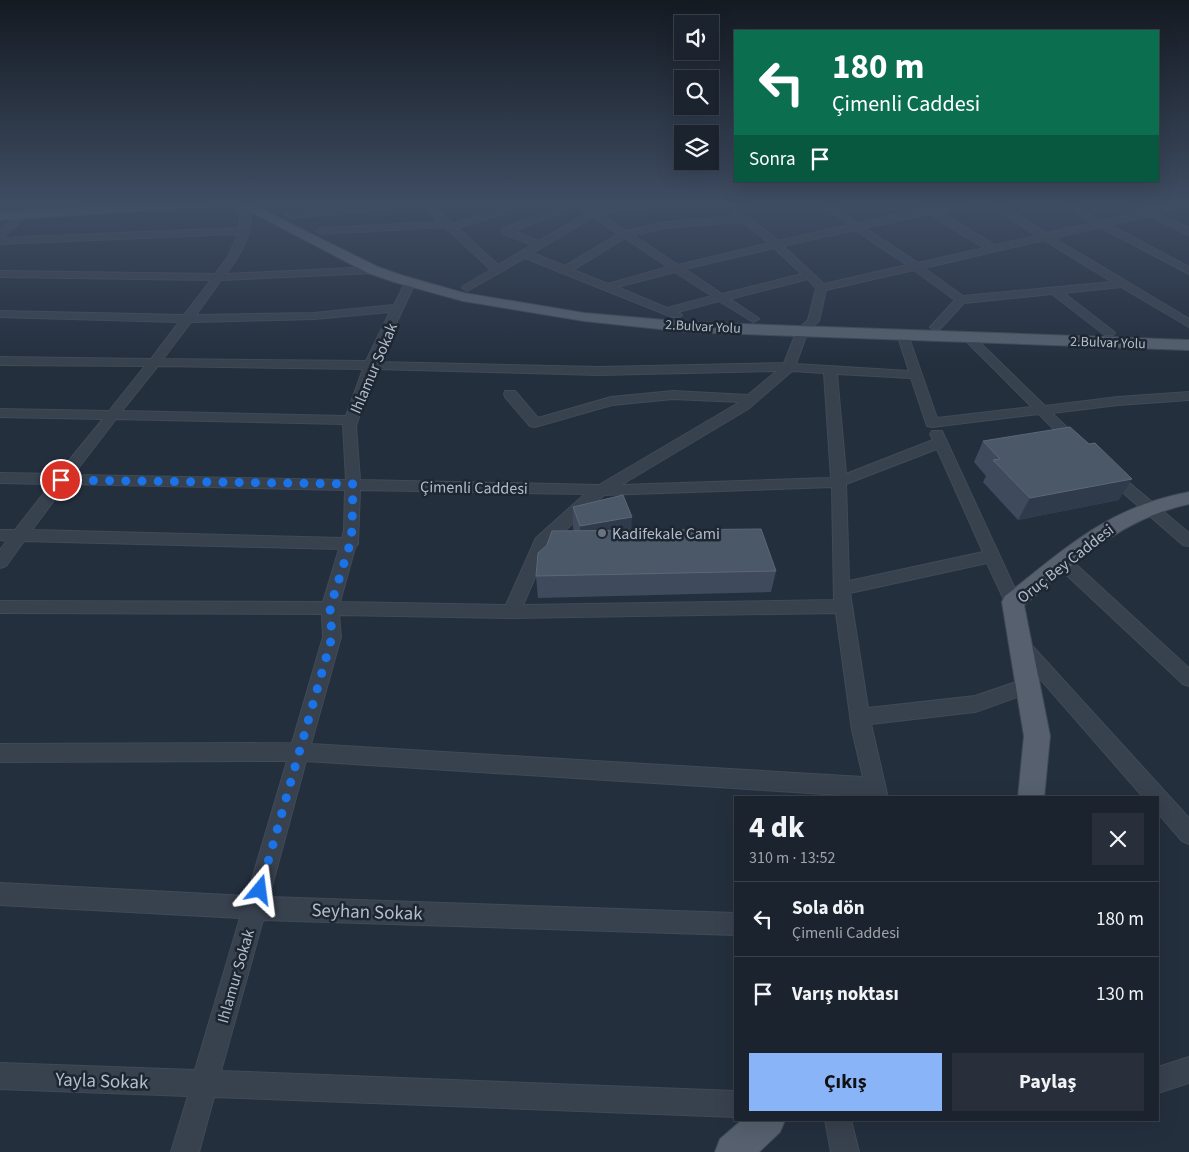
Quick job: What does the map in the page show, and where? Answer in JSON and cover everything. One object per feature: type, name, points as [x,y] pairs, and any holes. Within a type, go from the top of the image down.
[{"type":"main road","name":"2.Bulvar Yolu","points":[[347,257],[373,270],[463,297],[584,317],[688,327],[936,327],[1189,335]]},
{"type":"main road","name":"2.Bulvar Yolu","points":[[377,257],[406,270],[467,288],[588,309],[754,319],[808,326],[903,334],[1189,345]]},
{"type":"main road","name":"Oruç Bey Caddesi","points":[[1031,796],[1036,736],[1013,602],[1113,524],[1173,500],[1189,498]]},
{"type":"main road","points":[[733,1152],[767,1121]]},
{"type":"street","points":[[0,562],[61,480],[188,319],[233,257]]},
{"type":"street","points":[[483,257],[497,270]]},
{"type":"street","points":[[467,288],[520,257]]},
{"type":"street","points":[[532,257],[673,314],[721,298],[810,275]]},
{"type":"street","points":[[566,270],[588,257]]},
{"type":"street","points":[[659,257],[754,319]]},
{"type":"street","points":[[607,287],[723,257]]},
{"type":"street","points":[[790,257],[821,288]]},
{"type":"street","points":[[902,257],[961,300]]},
{"type":"street","points":[[821,288],[952,257]]},
{"type":"street","points":[[1079,257],[1189,324]]},
{"type":"street","points":[[1162,257],[1189,271]]},
{"type":"street","points":[[0,274],[219,277],[373,270]]},
{"type":"street","name":"Ihlamur Sokak","points":[[185,1152],[332,637],[330,608],[350,544],[352,530],[353,484],[349,426],[371,365],[410,282]]},
{"type":"street","points":[[936,327],[961,300],[1124,284]]},
{"type":"street","points":[[512,612],[542,542],[593,494],[743,406],[789,367],[808,326],[821,288]]},
{"type":"street","points":[[1054,291],[1109,333]]},
{"type":"street","points":[[0,314],[188,319],[314,316],[399,308]]},
{"type":"street","points":[[903,334],[932,423],[1013,602]]},
{"type":"street","points":[[968,337],[1089,456]]},
{"type":"street","points":[[0,362],[371,365],[599,371],[789,367],[916,375]]},
{"type":"street","points":[[0,753],[300,752],[877,792],[860,717],[842,597],[840,482],[830,370]]},
{"type":"street","points":[[510,394],[535,423],[611,402],[673,395],[752,399]]},
{"type":"street","points":[[932,423],[1041,410],[1189,396]]},
{"type":"street","points":[[0,413],[351,420]]},
{"type":"street","name":"Çimenli Caddesi","points":[[0,478],[602,490],[840,482],[941,442]]},
{"type":"street","points":[[1102,468],[1189,541]]},
{"type":"street","points":[[0,535],[350,544]]},
{"type":"street","points":[[0,607],[330,608],[512,612],[842,597],[992,556]]},
{"type":"street","points":[[1063,562],[1189,679]]},
{"type":"street","points":[[1020,644],[1155,796]]},
{"type":"street","points":[[860,717],[975,704],[1028,686]]},
{"type":"street","points":[[1159,800],[1189,834]]},
{"type":"street","name":"Seyhan Sokak","points":[[0,894],[255,908],[734,924]]},
{"type":"street","points":[[1159,1080],[1189,1070]]},
{"type":"street","name":"Yayla Sokak","points":[[0,1076],[734,1104]]},
{"type":"street","points":[[838,1121],[845,1152]]},
{"type":"building","points":[[1070,427],[1089,444],[1095,443],[1132,479],[1030,498],[993,460],[1000,459],[983,441]]},
{"type":"building","points":[[623,495],[632,517],[580,526],[573,507]]},
{"type":"building","points":[[761,529],[776,571],[536,576],[538,553],[547,545],[552,531]]},
{"type":"place","name":"Kadifekale Cami","points":[[602,533]]},
{"type":"route","points":[[61,480],[353,484],[350,544],[330,608],[332,637],[260,890]]}]
